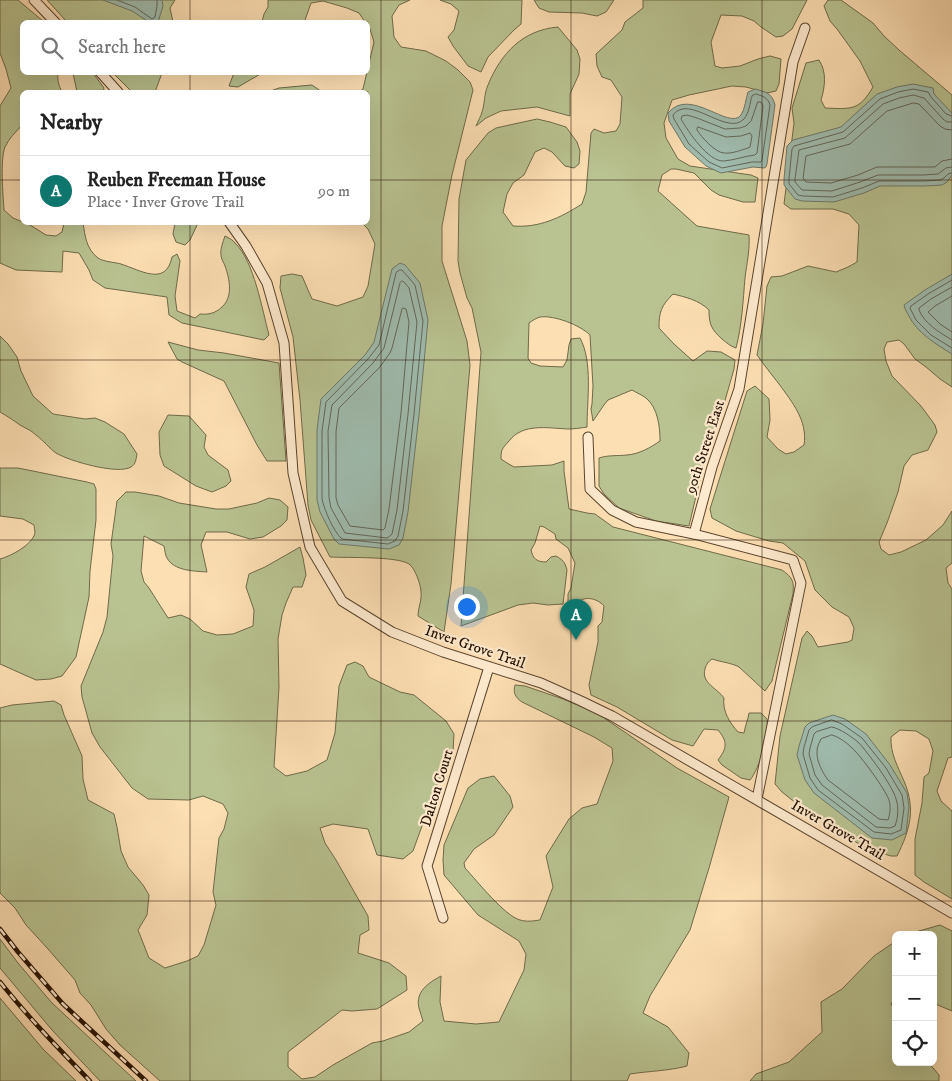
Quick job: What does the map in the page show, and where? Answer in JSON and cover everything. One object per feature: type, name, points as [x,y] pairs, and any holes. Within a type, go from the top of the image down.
[{"type":"street","points":[[34,0],[52,20]]},
{"type":"street","name":"90th Street East","points":[[694,534],[712,467],[739,389],[793,62],[804,28]]},
{"type":"street","points":[[103,75],[116,90]]},
{"type":"street","name":"Inver Grove Trail","points":[[230,225],[246,246],[267,283],[284,343],[294,473],[310,547],[342,601],[392,632],[443,652],[541,683],[612,716],[952,913]]},
{"type":"street","points":[[588,437],[590,489],[612,510],[636,522],[694,534],[793,560],[801,583],[757,800]]},
{"type":"street","name":"Dalton Court","points":[[443,918],[427,866],[489,667]]},
{"type":"green space","points":[[0,0],[18,0],[42,20],[20,20],[20,75],[58,75],[61,90],[20,90],[20,127],[8,141],[3,153],[4,210],[13,218],[20,221],[20,225],[30,225],[46,235],[56,236],[62,232],[64,225],[83,225],[89,246],[98,258],[151,274],[164,272],[169,266],[172,257],[177,254],[180,261],[175,296],[177,311],[195,318],[200,314],[209,314],[217,311],[228,298],[229,282],[227,271],[221,258],[225,236],[233,241],[242,251],[252,273],[269,335],[264,340],[182,323],[169,315],[167,297],[105,288],[93,280],[79,253],[63,251],[62,272],[16,270],[0,263],[0,106],[11,88],[0,53]]},
{"type":"green space","points":[[47,0],[175,0],[170,8],[173,20],[65,20]]},
{"type":"green space","points":[[268,0],[410,0],[399,5],[392,16],[394,37],[401,47],[426,51],[446,61],[470,82],[473,90],[452,175],[442,226],[442,261],[467,341],[470,365],[451,584],[444,632],[418,616],[421,589],[419,581],[409,564],[403,561],[383,559],[330,557],[311,520],[308,505],[293,337],[280,288],[281,276],[292,274],[302,276],[312,299],[337,306],[363,297],[368,286],[375,244],[364,225],[370,225],[370,90],[362,90],[366,75],[370,75],[370,59],[374,42],[370,29],[370,20],[364,20],[359,13],[347,8],[323,1],[311,3],[305,20],[262,20],[268,7]]},
{"type":"green space","points":[[440,0],[522,0],[521,24],[488,57],[481,72],[468,66],[453,46],[448,37],[454,30],[459,11],[451,4]]},
{"type":"green space","points":[[534,0],[614,0],[606,12],[597,16],[582,13],[549,12],[539,8]]},
{"type":"green space","points":[[643,0],[807,0],[792,29],[783,36],[776,37],[754,21],[742,16],[721,15],[711,42],[715,66],[722,68],[740,66],[770,56],[781,59],[779,84],[776,91],[767,93],[746,87],[732,86],[689,95],[672,100],[664,123],[666,138],[678,159],[690,166],[751,175],[758,178],[755,202],[743,202],[719,195],[711,190],[694,173],[676,169],[671,169],[662,175],[658,191],[697,226],[749,235],[740,331],[736,348],[715,332],[710,323],[709,310],[696,301],[673,294],[660,313],[659,328],[693,361],[707,351],[721,352],[735,360],[718,425],[710,437],[689,526],[656,521],[619,508],[604,494],[599,486],[599,458],[640,452],[652,446],[660,441],[659,424],[656,412],[650,402],[632,390],[608,400],[593,421],[591,409],[593,386],[590,335],[586,331],[566,322],[540,317],[529,323],[528,358],[531,363],[540,366],[563,367],[567,360],[571,339],[580,338],[587,358],[588,370],[587,427],[568,429],[536,428],[521,431],[503,448],[501,459],[514,467],[552,465],[564,461],[569,509],[595,514],[613,527],[782,570],[789,575],[793,583],[793,594],[772,681],[765,691],[739,667],[733,664],[712,659],[706,666],[704,674],[707,682],[724,698],[724,708],[727,716],[738,732],[744,733],[749,713],[761,713],[767,719],[767,733],[763,751],[754,775],[750,780],[741,778],[718,760],[725,748],[725,742],[718,730],[704,729],[693,746],[672,740],[617,707],[591,695],[589,685],[598,642],[598,626],[602,622],[604,606],[598,601],[590,599],[582,599],[575,604],[568,604],[568,594],[571,588],[575,563],[568,548],[556,539],[555,534],[544,527],[540,526],[531,550],[534,558],[538,561],[546,562],[551,557],[556,556],[564,563],[567,570],[563,604],[533,603],[518,605],[461,626],[481,352],[472,308],[467,298],[458,261],[459,199],[466,160],[488,133],[496,128],[537,119],[566,127],[577,142],[580,151],[579,164],[574,168],[565,166],[552,152],[544,148],[535,152],[524,175],[513,183],[507,194],[503,212],[513,226],[523,226],[549,221],[566,214],[582,204],[586,192],[591,133],[594,129],[604,133],[616,131],[620,124],[622,97],[611,80],[602,77],[597,66],[596,54],[622,30],[625,22],[643,8]]},
{"type":"green space","points":[[828,0],[841,0],[873,23],[899,50],[952,95],[952,387],[915,359],[899,340],[887,342],[884,349],[892,376],[921,406],[935,425],[937,432],[928,450],[912,455],[904,466],[898,492],[879,542],[881,549],[889,555],[901,552],[926,540],[943,525],[952,511],[952,563],[946,568],[948,583],[952,589],[952,757],[948,758],[937,791],[941,801],[952,811],[952,899],[915,875],[915,839],[922,803],[924,777],[929,773],[933,751],[929,739],[916,731],[900,730],[891,737],[893,754],[908,791],[910,801],[908,828],[897,856],[865,848],[792,800],[775,784],[780,736],[802,638],[807,631],[818,647],[848,642],[852,640],[854,628],[849,617],[832,607],[815,590],[805,561],[783,543],[769,541],[736,531],[712,518],[710,509],[747,391],[755,386],[769,399],[770,420],[767,437],[778,449],[786,454],[794,452],[804,445],[804,428],[798,412],[757,355],[767,286],[771,277],[782,276],[808,266],[836,272],[857,262],[859,225],[849,214],[833,209],[791,209],[784,204],[794,123],[792,108],[806,63],[819,60],[822,65],[824,90],[821,100],[825,108],[842,109],[854,107],[863,101],[873,87],[860,61],[830,21],[824,6]]},
{"type":"green space","points":[[558,27],[577,50],[580,59],[579,74],[570,94],[570,116],[537,107],[501,111],[486,118],[476,126],[493,73],[507,53],[524,38],[545,29]]},
{"type":"green space","points":[[73,75],[94,75],[104,88],[104,90],[77,90]]},
{"type":"green space","points":[[115,75],[161,75],[156,90],[130,90]]},
{"type":"green space","points":[[233,75],[259,75],[238,87],[229,86]]},
{"type":"green space","points":[[312,85],[319,90],[274,90]]},
{"type":"green space","points":[[175,225],[197,225],[190,240],[185,245],[176,242],[173,234]]},
{"type":"green space","points":[[0,336],[17,357],[21,371],[33,396],[53,414],[85,419],[95,418],[124,434],[137,454],[133,466],[125,469],[105,468],[62,456],[32,432],[0,412]]},
{"type":"green space","points":[[168,342],[198,350],[279,363],[286,461],[267,461],[224,381],[177,359]]},
{"type":"green space","points":[[168,415],[189,416],[206,435],[204,447],[208,455],[228,470],[231,481],[226,486],[212,492],[196,486],[164,466],[160,455],[159,432]]},
{"type":"green space","points":[[0,468],[18,468],[87,482],[94,484],[96,489],[96,520],[89,597],[76,657],[62,676],[51,679],[36,680],[0,664],[0,559],[26,546],[35,533],[34,525],[23,519],[0,516]]},
{"type":"green space","points":[[126,492],[159,496],[179,503],[216,509],[229,509],[257,503],[269,498],[280,500],[288,507],[287,520],[263,537],[250,539],[227,532],[206,532],[201,545],[207,572],[185,570],[174,566],[166,557],[164,546],[144,536],[141,571],[144,582],[168,618],[181,615],[190,619],[203,631],[217,635],[233,634],[253,626],[254,610],[246,587],[249,574],[300,547],[306,575],[302,587],[293,587],[286,603],[278,639],[279,687],[274,767],[286,776],[307,771],[327,760],[335,733],[339,686],[347,665],[355,662],[363,666],[369,677],[400,692],[414,695],[446,721],[454,734],[453,751],[436,787],[413,851],[403,859],[377,855],[368,829],[333,824],[320,828],[325,843],[368,916],[369,930],[360,935],[358,953],[389,963],[406,976],[407,990],[377,1009],[342,1010],[288,1052],[288,1067],[302,1079],[315,1077],[372,1043],[409,1032],[423,1021],[418,1002],[421,993],[427,985],[441,976],[440,1002],[444,1021],[476,1024],[499,1022],[524,970],[526,954],[519,941],[478,915],[444,875],[444,845],[468,788],[480,779],[494,776],[510,796],[513,807],[494,835],[474,849],[464,863],[465,868],[491,897],[514,917],[525,921],[540,920],[553,887],[546,856],[569,819],[582,808],[597,804],[613,761],[612,748],[594,737],[522,702],[515,695],[515,685],[525,686],[597,713],[677,768],[729,797],[690,930],[650,996],[643,1013],[668,1027],[689,1053],[687,1066],[630,1074],[627,1081],[160,1081],[120,1045],[80,993],[75,980],[26,925],[15,908],[0,893],[0,708],[54,701],[61,705],[82,756],[83,779],[88,800],[114,814],[121,851],[128,867],[149,895],[147,915],[138,930],[149,958],[165,968],[198,956],[204,945],[216,905],[213,892],[219,838],[224,829],[228,813],[223,804],[203,796],[189,800],[148,799],[132,788],[100,747],[92,733],[82,697],[81,686],[103,632],[107,617],[113,556],[111,544],[117,501]]},
{"type":"green space","points":[[940,925],[952,931],[952,1011],[937,1005],[937,931],[919,931]]},
{"type":"green space","points":[[0,939],[52,1003],[136,1081],[100,1081],[52,1030],[0,968]]},
{"type":"green space","points":[[892,944],[892,1066],[931,1066],[939,1075],[939,1081],[750,1081],[756,1074],[789,1062],[822,1032],[821,1002],[842,989],[874,956]]},
{"type":"green space","points":[[0,998],[43,1049],[76,1081],[0,1081]]},
{"type":"water","points":[[103,0],[162,0],[163,6],[159,20],[146,20],[132,11]]},
{"type":"water","points":[[913,84],[933,88],[934,94],[952,113],[952,175],[947,182],[942,185],[880,186],[834,202],[795,199],[784,185],[787,146],[793,140],[841,127],[877,94]]},
{"type":"water","points":[[755,89],[768,94],[775,105],[767,164],[764,168],[753,167],[721,173],[706,166],[685,147],[669,121],[668,113],[677,106],[687,104],[698,106],[728,118],[735,118],[742,113],[748,92]]},
{"type":"water","points":[[400,263],[405,265],[420,283],[428,320],[408,512],[403,538],[399,545],[389,549],[339,544],[334,539],[320,512],[317,500],[317,430],[321,399],[365,355],[374,342],[392,269]]},
{"type":"water","points":[[952,274],[952,354],[927,338],[917,328],[905,310],[904,305]]},
{"type":"water","points":[[833,715],[845,719],[866,734],[890,765],[907,793],[909,807],[906,833],[892,840],[872,838],[814,793],[805,780],[797,755],[805,727],[809,723]]},
{"type":"railway","points":[[0,929],[63,1004],[146,1081]]},
{"type":"railway","points":[[0,982],[55,1045],[90,1081]]},
{"type":"place","name":"Reuben Freeman House","points":[[576,640]]}]
